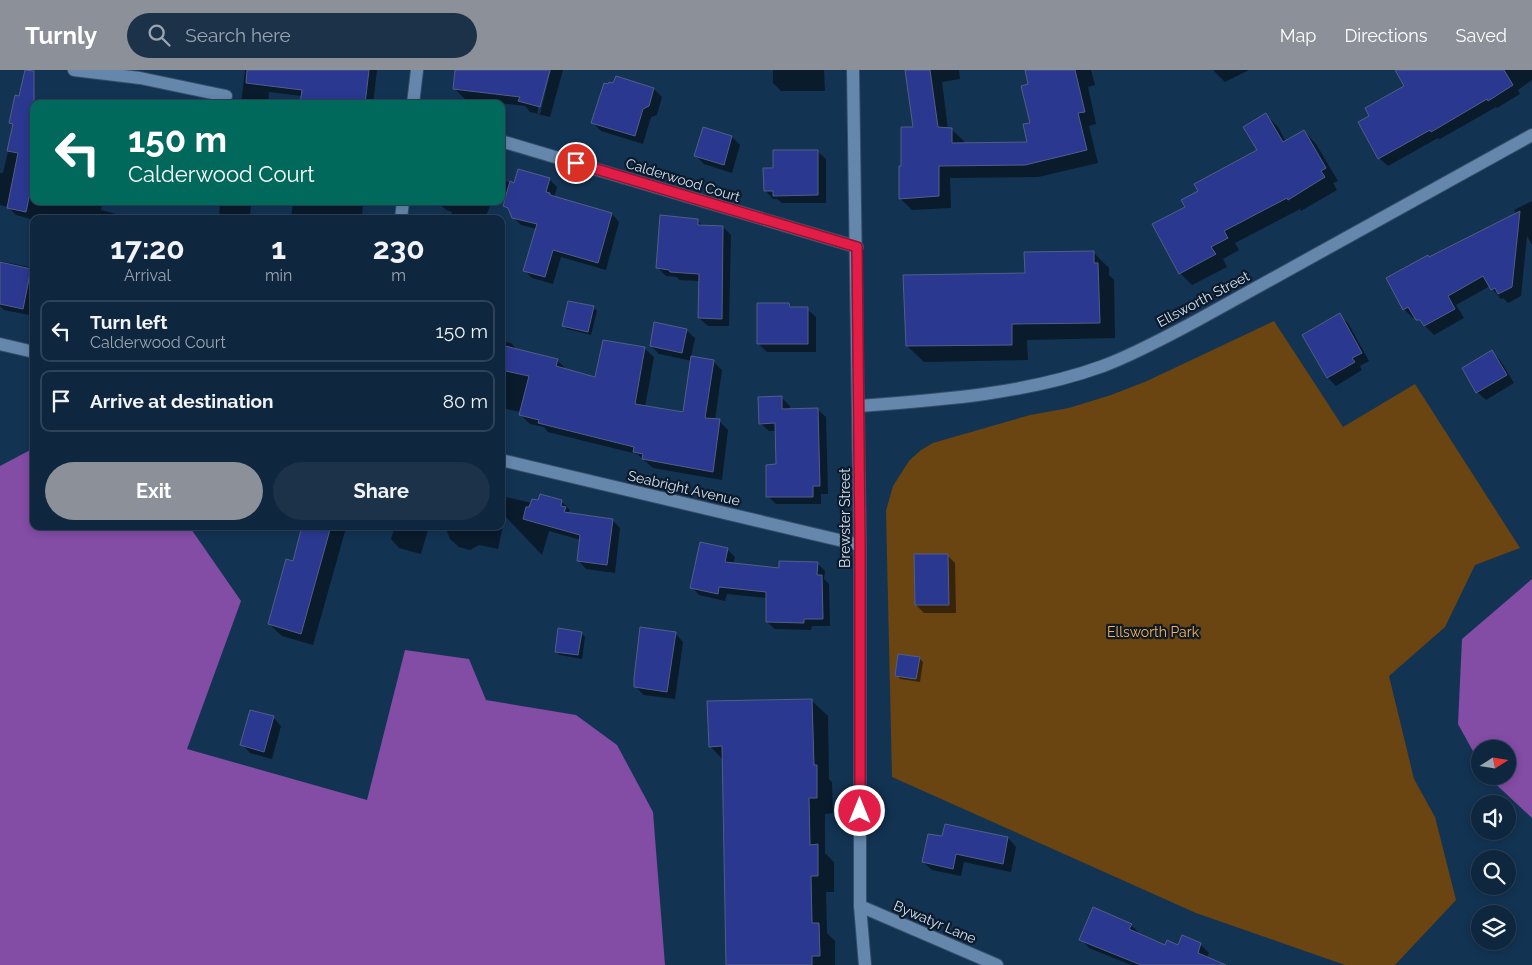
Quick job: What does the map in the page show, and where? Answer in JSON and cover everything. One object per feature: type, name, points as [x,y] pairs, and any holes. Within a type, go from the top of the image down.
[{"type":"street","points":[[74,70],[140,78],[226,96]]},
{"type":"street","points":[[413,100],[417,70]]},
{"type":"street","name":"Brewster Street","points":[[853,70],[859,406],[860,906],[865,965]]},
{"type":"street","name":"Ellsworth Street","points":[[859,406],[924,401],[1004,390],[1054,380],[1104,365],[1189,325],[1532,135]]},
{"type":"street","name":"Calderwood Court","points":[[505,142],[857,247]]},
{"type":"street","points":[[0,344],[30,351]]},
{"type":"street","name":"Seabright Avenue","points":[[505,461],[860,545]]},
{"type":"street","name":"Bywatyr Lane","points":[[860,906],[998,965]]},
{"type":"green space","name":"Ellsworth Park","points":[[1274,321],[1343,427],[1415,384],[1520,548],[1475,565],[1445,627],[1389,676],[1414,779],[1435,817],[1456,900],[1395,965],[1345,965],[1196,913],[892,777],[886,511],[893,486],[909,461],[921,450],[933,443],[1030,415],[1069,408],[1111,395],[1147,381]]},
{"type":"shaded area","points":[[30,450],[30,530],[192,530],[241,601],[187,749],[367,800],[405,650],[469,659],[486,700],[576,715],[617,745],[653,812],[665,965],[0,965],[0,466]]},
{"type":"shaded area","points":[[1532,579],[1532,818],[1516,803],[1516,795],[1507,795],[1497,785],[1516,785],[1516,740],[1471,740],[1471,748],[1458,724],[1462,639]]},
{"type":"building","points":[[25,70],[34,71],[34,100],[30,100],[30,192],[26,212],[7,208],[18,153],[7,151],[13,124],[9,123],[15,95],[19,96]]},
{"type":"building","points":[[247,70],[369,70],[365,100],[301,100],[302,90],[246,83]]},
{"type":"building","points":[[455,70],[550,70],[540,107],[518,101],[520,97],[453,89]]},
{"type":"building","points":[[905,70],[930,70],[938,127],[952,128],[952,143],[1027,142],[1023,124],[1030,123],[1021,86],[1028,84],[1025,70],[1075,70],[1085,112],[1078,113],[1087,150],[1025,165],[939,166],[939,196],[899,199],[901,127],[913,127]]},
{"type":"building","points":[[1395,70],[1504,70],[1513,85],[1488,101],[1487,99],[1431,132],[1430,130],[1378,159],[1358,122],[1369,116],[1365,108],[1404,86]]},
{"type":"building","points":[[616,76],[654,88],[649,106],[643,109],[635,136],[591,123],[604,83],[613,83]]},
{"type":"building","points":[[1266,113],[1283,142],[1304,130],[1326,168],[1321,171],[1325,177],[1288,200],[1287,198],[1224,231],[1228,238],[1211,247],[1216,254],[1179,274],[1152,224],[1185,207],[1181,200],[1198,191],[1194,184],[1257,150],[1243,127]]},
{"type":"building","points":[[703,127],[732,136],[724,165],[694,156]]},
{"type":"building","points":[[773,150],[818,150],[818,195],[773,196],[773,191],[764,191],[763,168],[773,168]]},
{"type":"building","points":[[518,169],[550,178],[546,192],[550,193],[550,195],[612,213],[598,263],[553,250],[545,277],[523,271],[537,224],[512,218],[508,208],[503,206],[505,205],[510,181],[514,183]]},
{"type":"building","points":[[1520,211],[1512,287],[1498,294],[1495,288],[1491,290],[1483,276],[1448,296],[1455,309],[1424,326],[1420,320],[1416,320],[1408,307],[1403,310],[1386,278],[1428,255],[1429,257]]},
{"type":"building","points":[[660,215],[698,219],[698,225],[723,226],[722,319],[698,318],[699,274],[670,272],[669,270],[656,268]]},
{"type":"building","points":[[1094,251],[1094,263],[1098,263],[1100,323],[1012,324],[1012,345],[906,346],[903,275],[1025,273],[1024,252]]},
{"type":"building","points":[[0,262],[30,269],[23,309],[0,304]]},
{"type":"building","points":[[568,301],[594,306],[588,332],[562,326]]},
{"type":"building","points":[[757,303],[789,303],[790,307],[808,307],[808,344],[757,344]]},
{"type":"building","points":[[1340,313],[1362,353],[1352,358],[1355,362],[1327,378],[1302,335]]},
{"type":"building","points":[[654,322],[687,329],[682,353],[650,346]]},
{"type":"building","points":[[603,340],[645,347],[635,404],[683,412],[691,356],[714,360],[705,418],[720,419],[713,472],[642,459],[643,454],[633,452],[634,447],[538,423],[539,420],[519,415],[529,376],[505,371],[505,346],[558,359],[556,366],[595,377]]},
{"type":"building","points":[[1492,350],[1507,375],[1476,393],[1462,368]]},
{"type":"building","points":[[782,396],[782,409],[818,408],[820,486],[813,486],[813,497],[766,497],[766,465],[776,464],[775,423],[759,424],[758,397]]},
{"type":"building","points":[[540,494],[562,500],[561,506],[566,507],[564,512],[613,519],[607,565],[577,561],[580,535],[523,519],[526,507],[529,507],[532,499],[538,500]]},
{"type":"building","points":[[301,530],[330,530],[301,634],[268,624],[286,559],[293,561]]},
{"type":"building","points":[[700,542],[728,548],[725,562],[779,568],[779,561],[818,562],[817,575],[822,575],[823,619],[804,619],[804,623],[766,622],[766,592],[719,587],[718,594],[690,588]]},
{"type":"building","points":[[914,554],[948,554],[949,605],[915,605]]},
{"type":"building","points":[[640,627],[676,632],[667,692],[634,687]]},
{"type":"building","points":[[558,628],[582,632],[578,655],[555,652]]},
{"type":"building","points":[[898,654],[920,657],[916,679],[895,676]]},
{"type":"building","points":[[812,699],[814,765],[817,765],[817,798],[809,798],[810,845],[818,844],[818,876],[811,876],[812,923],[819,923],[820,956],[812,956],[812,965],[726,965],[722,746],[709,747],[707,701]]},
{"type":"building","points":[[250,710],[274,716],[264,752],[240,745]]},
{"type":"building","points":[[945,824],[1008,837],[1003,864],[956,854],[953,869],[922,862],[928,834],[942,836]]},
{"type":"building","points":[[1093,907],[1132,924],[1129,929],[1165,945],[1167,940],[1178,945],[1182,935],[1201,943],[1198,953],[1226,965],[1141,965],[1079,940]]},
{"type":"route","points":[[576,163],[857,247],[860,811]]}]
